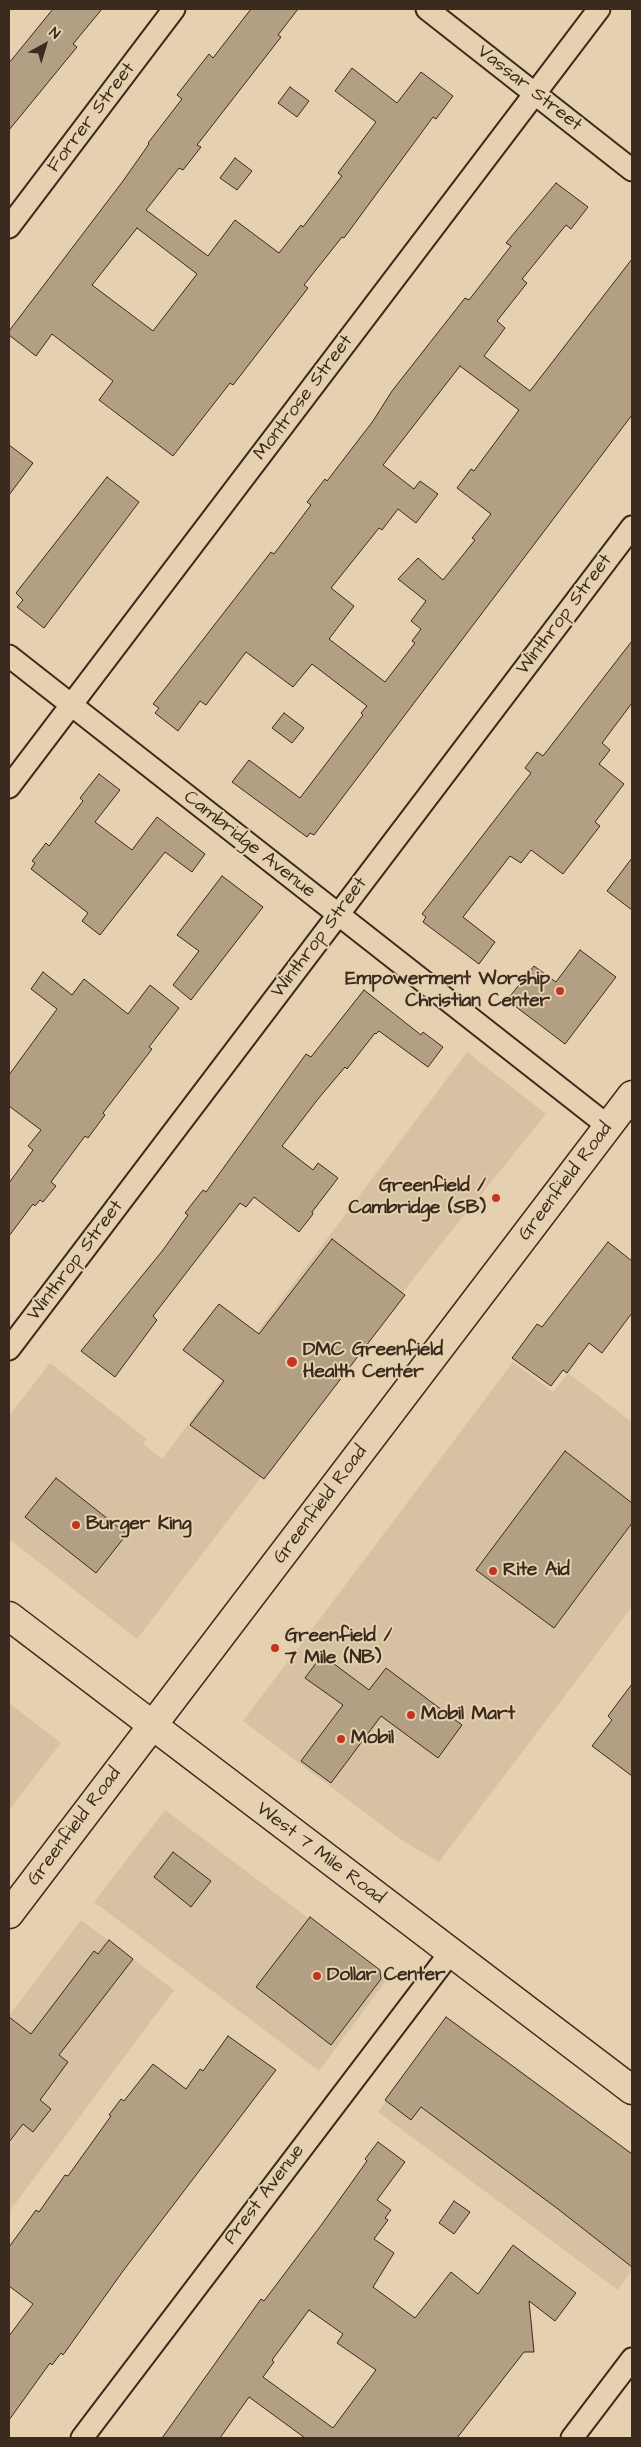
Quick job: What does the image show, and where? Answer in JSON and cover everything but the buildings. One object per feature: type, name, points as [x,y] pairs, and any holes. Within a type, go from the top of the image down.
[{"type":"main road","name":"Greenfield Road","points":[[9,1914],[632,1095]]},
{"type":"main road","name":"West 7 Mile Road","points":[[9,1616],[632,2090]]},
{"type":"street","name":"Forrer Street","points":[[9,227],[174,9]]},
{"type":"street","name":"Vassar Street","points":[[426,9],[632,170]]},
{"type":"street","name":"Montrose Street","points":[[9,787],[599,9]]},
{"type":"street","name":"Winthrop Street","points":[[9,1349],[632,527]]},
{"type":"street","name":"Cambridge Avenue","points":[[9,656],[608,1126]]},
{"type":"street","name":"Prest Avenue","points":[[82,2438],[450,1953]]},
{"type":"street","points":[[572,2438],[632,2359]]},
{"type":"shaded area","points":[[467,1052],[546,1114],[424,1265],[137,1639],[9,1539],[9,1416],[50,1363],[147,1439],[143,1444],[162,1459]]},
{"type":"shaded area","points":[[513,1362],[553,1392],[568,1373],[632,1422],[632,1607],[439,1862],[403,1841],[243,1721]]},
{"type":"shaded area","points":[[9,1703],[61,1743],[9,1810]]},
{"type":"shaded area","points":[[165,1810],[388,1978],[319,2071],[94,1902]]},
{"type":"shaded area","points":[[81,1920],[174,1990],[9,2212],[9,2016]]},
{"type":"shaded area","points":[[448,2017],[632,2153],[632,2270],[618,2290],[378,2112]]},
{"type":"place","name":"Empowerment Worship Christian Center","points":[[560,991]]},
{"type":"place","name":"Greenfield / Cambridge (SB)","points":[[496,1198]]},
{"type":"place","name":"DMC Greenfield Health Center","points":[[292,1362]]},
{"type":"place","name":"Burger King","points":[[76,1525]]},
{"type":"place","name":"Rite Aid","points":[[493,1571]]},
{"type":"place","name":"Greenfield / 7 Mile (NB)","points":[[275,1648]]},
{"type":"place","name":"Mobil Mart","points":[[411,1715]]},
{"type":"place","name":"Mobil","points":[[341,1739]]},
{"type":"place","name":"Dollar Center","points":[[317,1976]]}]
